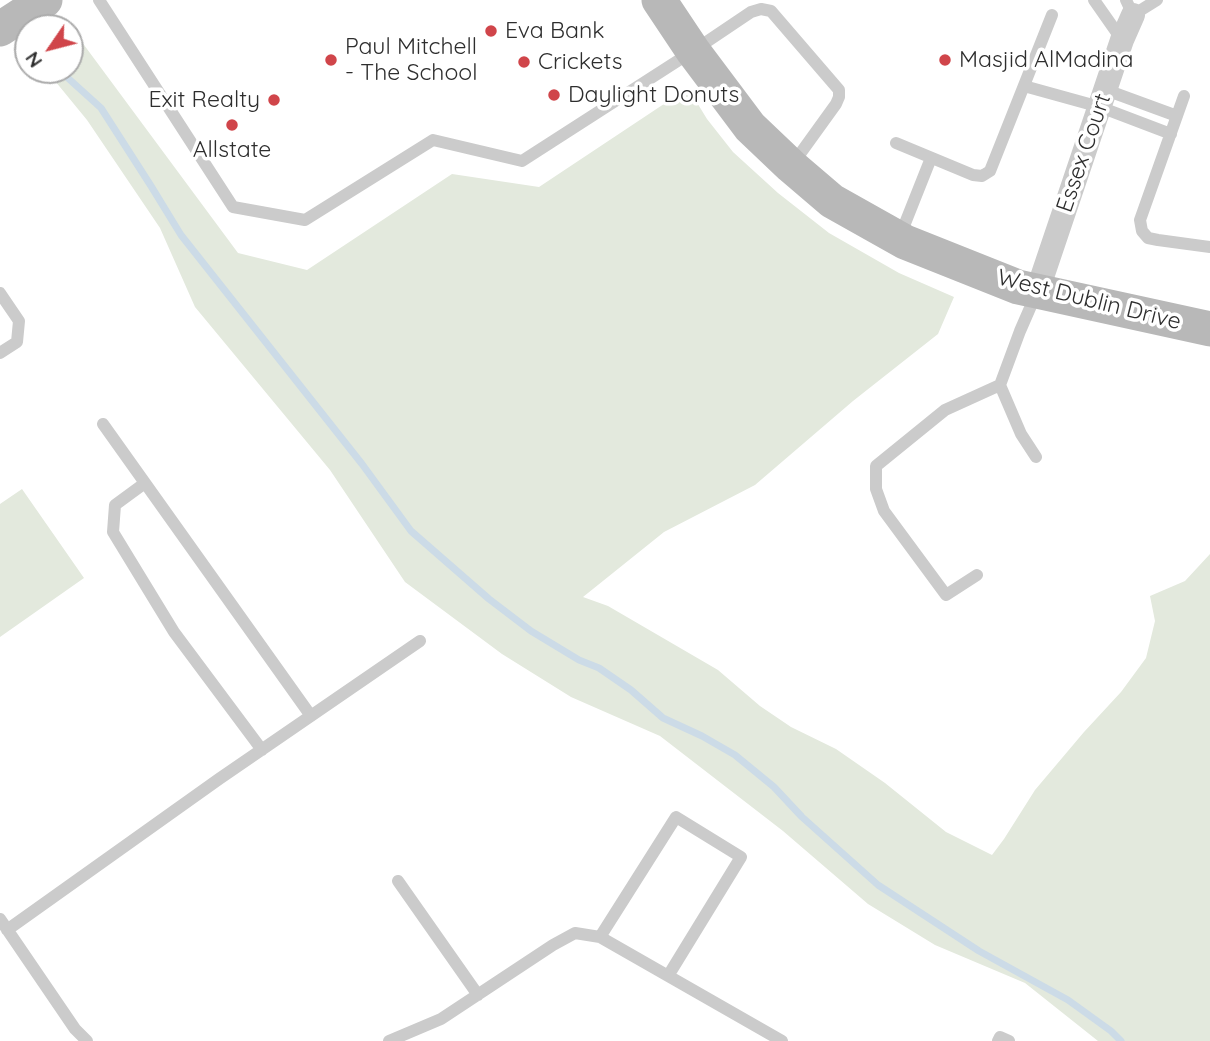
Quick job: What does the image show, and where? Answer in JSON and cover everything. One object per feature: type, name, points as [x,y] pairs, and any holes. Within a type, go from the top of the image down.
[{"type":"street","points":[[0,29],[45,0]]},
{"type":"street","name":"West Dublin Drive","points":[[659,0],[750,127],[832,201],[899,239],[1018,288],[1207,324]]},
{"type":"street","name":"Essex Court","points":[[1037,292],[1122,40],[1130,8]]},
{"type":"lane","points":[[99,0],[233,207],[305,220],[433,141],[522,161],[751,12],[761,9],[771,10],[839,90],[836,104],[791,166]]},
{"type":"lane","points":[[1094,0],[1122,40]]},
{"type":"lane","points":[[1130,8],[1157,0]]},
{"type":"lane","points":[[896,143],[973,175],[982,176],[989,171],[1052,15]]},
{"type":"lane","points":[[1024,86],[1103,98],[1177,116]]},
{"type":"lane","points":[[1184,96],[1140,220],[1142,231],[1149,237],[1210,247]]},
{"type":"lane","points":[[1103,98],[1171,134]]},
{"type":"lane","points":[[899,239],[931,158]]},
{"type":"lane","points":[[1036,457],[1021,434],[1000,385],[1037,292]]},
{"type":"lane","points":[[0,293],[19,321],[17,342],[0,353]]},
{"type":"lane","points":[[977,576],[946,595],[884,511],[876,489],[876,466],[945,410],[1000,385]]},
{"type":"lane","points":[[103,424],[311,716]]},
{"type":"lane","points":[[145,483],[115,505],[113,532],[174,632],[262,750]]},
{"type":"lane","points":[[87,1041],[75,1029],[4,924],[420,641]]},
{"type":"lane","points":[[600,937],[676,817],[741,857],[668,976]]},
{"type":"lane","points":[[398,881],[478,995]]},
{"type":"lane","points":[[389,1041],[441,1019],[575,933],[600,937],[782,1041]]},
{"type":"lane","points":[[998,1041],[1000,1037],[1009,1041]]},
{"type":"shaded area","points":[[84,45],[238,253],[307,270],[452,174],[539,187],[688,88],[707,119],[733,152],[778,193],[829,233],[899,273],[954,297],[938,334],[853,401],[755,485],[664,532],[583,597],[608,606],[718,670],[760,706],[791,727],[836,749],[885,783],[946,832],[992,855],[1035,790],[1121,692],[1146,658],[1155,621],[1150,596],[1185,581],[1210,554],[1210,1041],[1098,1041],[1025,983],[935,945],[868,904],[783,831],[660,736],[571,697],[502,654],[405,582],[330,470],[195,307],[160,228],[87,120],[57,84],[84,84]]},
{"type":"shaded area","points":[[22,489],[84,578],[0,637],[0,504]]},
{"type":"waterway","points":[[74,84],[101,108],[181,235],[362,464],[411,531],[489,599],[531,631],[579,660],[599,668],[631,690],[663,718],[735,755],[774,787],[802,817],[878,885],[979,951],[1068,1000],[1121,1041]]},
{"type":"place","name":"Eva Bank","points":[[491,31]]},
{"type":"place","name":"Paul Mitchell - The School","points":[[331,60]]},
{"type":"place","name":"Masjid AlMadina","points":[[945,60]]},
{"type":"place","name":"Crickets","points":[[524,62]]},
{"type":"place","name":"Daylight Donuts","points":[[554,95]]},
{"type":"place","name":"Exit Realty","points":[[274,100]]},
{"type":"place","name":"Allstate","points":[[232,125]]}]
